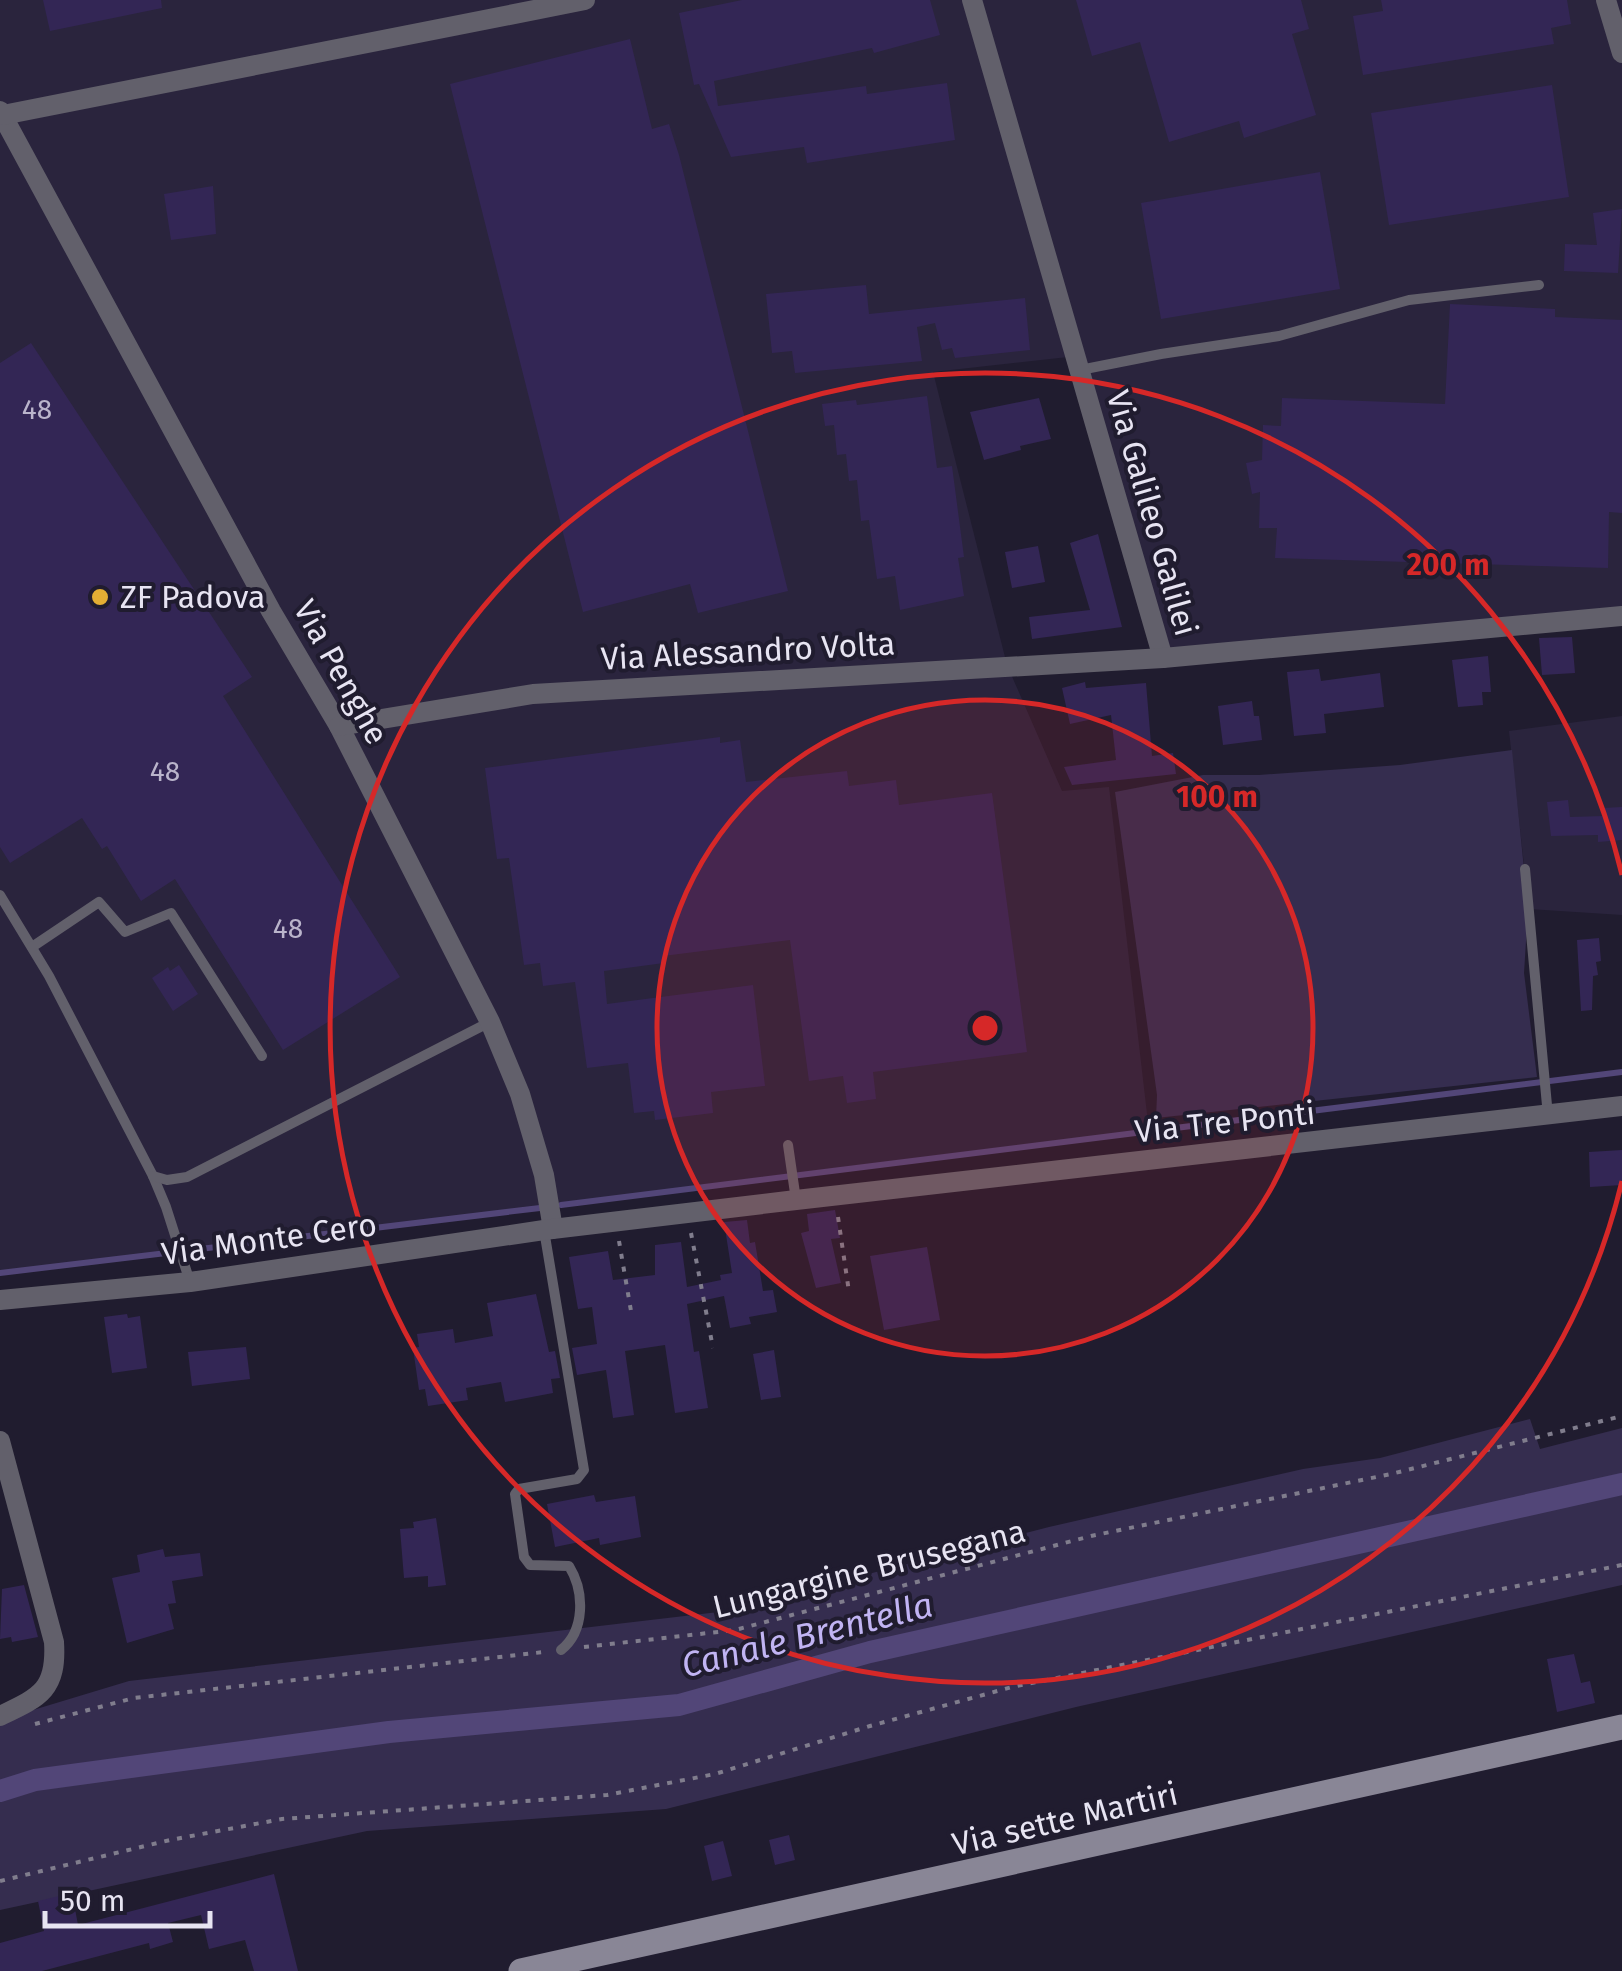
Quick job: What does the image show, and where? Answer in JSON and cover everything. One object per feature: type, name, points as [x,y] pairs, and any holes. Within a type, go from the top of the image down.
[{"type":"main road","name":"Via sette Martiri","points":[[522,1971],[1622,1727]]},
{"type":"street","points":[[1,114],[585,0]]},
{"type":"street","name":"Via Galileo Galilei","points":[[972,0],[1163,658],[1622,616]]},
{"type":"street","points":[[1606,0],[1622,53]]},
{"type":"street","name":"Via Penghe","points":[[1,114],[272,611],[339,726],[490,1022],[520,1094],[544,1175],[548,1229]]},
{"type":"street","name":"Via Alessandro Volta","points":[[339,726],[533,694],[1163,658]]},
{"type":"street","name":"Via Tre Ponti","points":[[548,1229],[1622,1106]]},
{"type":"street","name":"Via Monte Cero","points":[[0,1300],[548,1229]]},
{"type":"street","points":[[0,1442],[56,1662],[50,1682],[36,1699],[0,1716]]},
{"type":"lane","points":[[1079,371],[1280,336],[1409,300],[1539,285]]},
{"type":"lane","points":[[1525,869],[1548,1116]]},
{"type":"lane","points":[[0,895],[32,947],[152,1176],[188,1275]]},
{"type":"lane","points":[[32,947],[99,902],[126,932],[172,913],[262,1056]]},
{"type":"lane","points":[[152,1176],[167,1180],[187,1178],[490,1022]]},
{"type":"lane","points":[[788,1145],[796,1200]]},
{"type":"lane","points":[[548,1229],[584,1470],[576,1479],[519,1488],[515,1494],[524,1557],[530,1565],[570,1566],[576,1578],[580,1622],[572,1641],[561,1650]]},
{"type":"path","points":[[835,1197],[849,1292]]},
{"type":"path","points":[[687,1214],[713,1348]]},
{"type":"path","points":[[616,1222],[630,1311]]},
{"type":"path","name":"Lungargine Brusegana","points":[[19,1728],[134,1698],[735,1630],[1091,1536],[1391,1474],[1622,1416]]},
{"type":"path","points":[[0,1881],[170,1840],[282,1819],[392,1808],[606,1796],[715,1774],[1012,1687],[1622,1565]]},
{"type":"shaded area","points":[[0,0],[1622,0],[1622,615],[1155,656],[1068,357],[933,372],[1007,665],[1062,791],[1109,787],[1149,1131],[0,1273]]},
{"type":"shaded area","points":[[1622,716],[1622,915],[1529,909],[1509,731]]},
{"type":"shaded area","points":[[1512,750],[1528,909],[1524,973],[1537,1077],[1156,1118],[1157,1095],[1115,792],[1203,775],[1400,765]]},
{"type":"shaded area","points":[[1530,1419],[1540,1449],[1622,1428],[1622,1585],[1076,1707],[666,1809],[367,1831],[0,1910],[0,1720],[129,1681],[727,1611],[1049,1527],[1303,1469],[1380,1458]]},
{"type":"building","points":[[43,0],[161,0],[162,8],[50,31]]},
{"type":"building","points":[[742,0],[930,0],[940,35],[874,53],[872,48],[714,81],[718,106],[866,86],[867,94],[947,83],[955,140],[807,163],[804,147],[731,157],[699,84],[694,85],[679,13]]},
{"type":"building","points":[[1076,0],[1301,0],[1309,29],[1292,34],[1316,115],[1244,138],[1239,121],[1169,142],[1140,42],[1092,56]]},
{"type":"building","points":[[1381,0],[1567,0],[1571,24],[1551,28],[1554,44],[1363,75],[1353,16],[1383,11]]},
{"type":"building","points":[[630,39],[652,129],[669,124],[679,155],[788,591],[698,613],[690,584],[583,612],[450,84]]},
{"type":"building","points":[[1552,85],[1569,197],[1389,225],[1371,113]]},
{"type":"building","points":[[1320,172],[1340,289],[1161,319],[1141,203]]},
{"type":"building","points":[[213,186],[216,234],[171,240],[164,194]]},
{"type":"building","points":[[1622,209],[1618,273],[1564,271],[1565,244],[1597,245],[1593,213]]},
{"type":"building","points":[[866,285],[869,314],[1025,298],[1030,350],[955,358],[952,348],[942,350],[935,323],[917,327],[922,361],[795,373],[792,351],[772,353],[766,294]]},
{"type":"building","points":[[1450,304],[1555,309],[1555,317],[1622,320],[1622,513],[1609,512],[1608,568],[1275,558],[1277,528],[1259,528],[1260,492],[1252,494],[1246,463],[1262,460],[1263,425],[1281,426],[1282,398],[1445,404]]},
{"type":"building","points":[[31,343],[252,677],[223,696],[400,977],[283,1050],[175,879],[141,901],[107,846],[102,849],[82,818],[10,863],[0,847],[0,363]]},
{"type":"building","points":[[927,396],[937,468],[952,466],[964,557],[958,558],[964,596],[900,610],[895,576],[877,579],[869,520],[861,521],[857,480],[849,481],[846,454],[837,455],[834,425],[825,426],[822,404],[856,400],[857,405]]},
{"type":"building","points":[[1039,398],[1051,439],[984,460],[970,412]]},
{"type":"building","points":[[1098,534],[1122,627],[1032,639],[1029,617],[1090,610],[1070,543]]},
{"type":"building","points":[[1038,546],[1045,582],[1012,588],[1005,552]]},
{"type":"building","points":[[1572,637],[1575,673],[1542,675],[1539,638]]},
{"type":"building","points":[[1488,656],[1491,692],[1482,692],[1483,705],[1458,707],[1452,660]]},
{"type":"building","points":[[1319,669],[1321,681],[1380,673],[1384,707],[1324,714],[1326,733],[1294,736],[1287,672]]},
{"type":"building","points":[[1085,682],[1086,688],[1146,683],[1152,756],[1173,753],[1176,774],[1072,785],[1064,767],[1116,760],[1111,715],[1070,724],[1062,688]]},
{"type":"building","points":[[1252,701],[1254,716],[1259,716],[1262,740],[1223,745],[1218,706]]},
{"type":"building","points":[[720,737],[720,743],[740,740],[746,782],[847,771],[849,786],[896,780],[899,805],[992,793],[1027,1052],[873,1072],[876,1099],[847,1103],[843,1076],[809,1081],[790,940],[663,956],[664,963],[604,971],[607,1004],[753,985],[765,1086],[711,1092],[713,1113],[655,1120],[654,1111],[634,1113],[628,1063],[587,1068],[575,982],[543,986],[540,963],[524,965],[509,858],[497,859],[485,768]]},
{"type":"building","points":[[1568,800],[1570,817],[1604,816],[1603,808],[1622,807],[1622,840],[1598,842],[1598,835],[1551,836],[1547,802]]},
{"type":"building","points":[[1599,938],[1601,961],[1596,962],[1598,975],[1593,976],[1592,1010],[1581,1011],[1577,940]]},
{"type":"building","points":[[179,965],[198,994],[173,1011],[152,978]]},
{"type":"building","points":[[1622,1150],[1622,1185],[1590,1187],[1589,1152]]},
{"type":"building","points":[[835,1210],[840,1238],[831,1239],[841,1283],[816,1288],[801,1233],[809,1231],[807,1214]]},
{"type":"building","points":[[747,1220],[763,1291],[773,1290],[777,1312],[749,1317],[751,1324],[730,1328],[724,1296],[687,1304],[708,1408],[675,1413],[665,1345],[625,1351],[634,1415],[613,1418],[606,1370],[577,1375],[572,1348],[597,1344],[592,1307],[578,1309],[569,1257],[608,1251],[613,1280],[655,1275],[655,1245],[681,1242],[687,1287],[721,1280],[720,1275],[732,1273],[724,1222]]},
{"type":"building","points":[[927,1247],[940,1320],[884,1330],[870,1256]]},
{"type":"building","points":[[536,1294],[549,1352],[555,1351],[560,1378],[551,1379],[553,1393],[505,1402],[501,1382],[466,1388],[468,1400],[428,1406],[425,1389],[419,1390],[413,1348],[419,1347],[417,1334],[453,1329],[455,1343],[493,1336],[487,1303]]},
{"type":"building","points":[[127,1314],[128,1318],[140,1316],[147,1368],[112,1373],[104,1317]]},
{"type":"building","points":[[246,1347],[250,1379],[192,1386],[188,1352]]},
{"type":"building","points":[[774,1350],[781,1397],[761,1400],[753,1354]]},
{"type":"building","points":[[594,1495],[596,1502],[635,1496],[641,1537],[600,1545],[599,1538],[555,1547],[547,1504]]},
{"type":"building","points":[[436,1518],[446,1585],[428,1587],[428,1576],[404,1578],[400,1529],[414,1528],[413,1522]]},
{"type":"building","points":[[163,1549],[165,1557],[200,1553],[203,1576],[172,1581],[176,1603],[168,1604],[174,1629],[127,1643],[112,1578],[140,1572],[137,1555]]},
{"type":"building","points":[[24,1585],[38,1637],[12,1642],[11,1637],[0,1639],[2,1589]]},
{"type":"building","points":[[1574,1654],[1581,1683],[1590,1681],[1595,1703],[1557,1712],[1547,1659]]},
{"type":"building","points":[[789,1835],[795,1860],[775,1865],[769,1840]]},
{"type":"building","points":[[723,1841],[732,1876],[712,1881],[704,1846]]},
{"type":"building","points":[[274,1874],[298,1971],[254,1971],[245,1940],[209,1949],[201,1915],[168,1923],[173,1942],[150,1949],[149,1943],[42,1971],[0,1971],[0,1943],[44,1931],[38,1901],[72,1893],[78,1925]]},
{"type":"waterway","points":[[561,1205],[1622,1072]]},
{"type":"waterway","points":[[0,1273],[540,1208]]},
{"type":"waterway","name":"Canale Brentella","points":[[0,1791],[35,1780],[389,1732],[679,1705],[870,1652],[1622,1484]]},
{"type":"place","name":"ZF Padova","points":[[100,597]]}]
